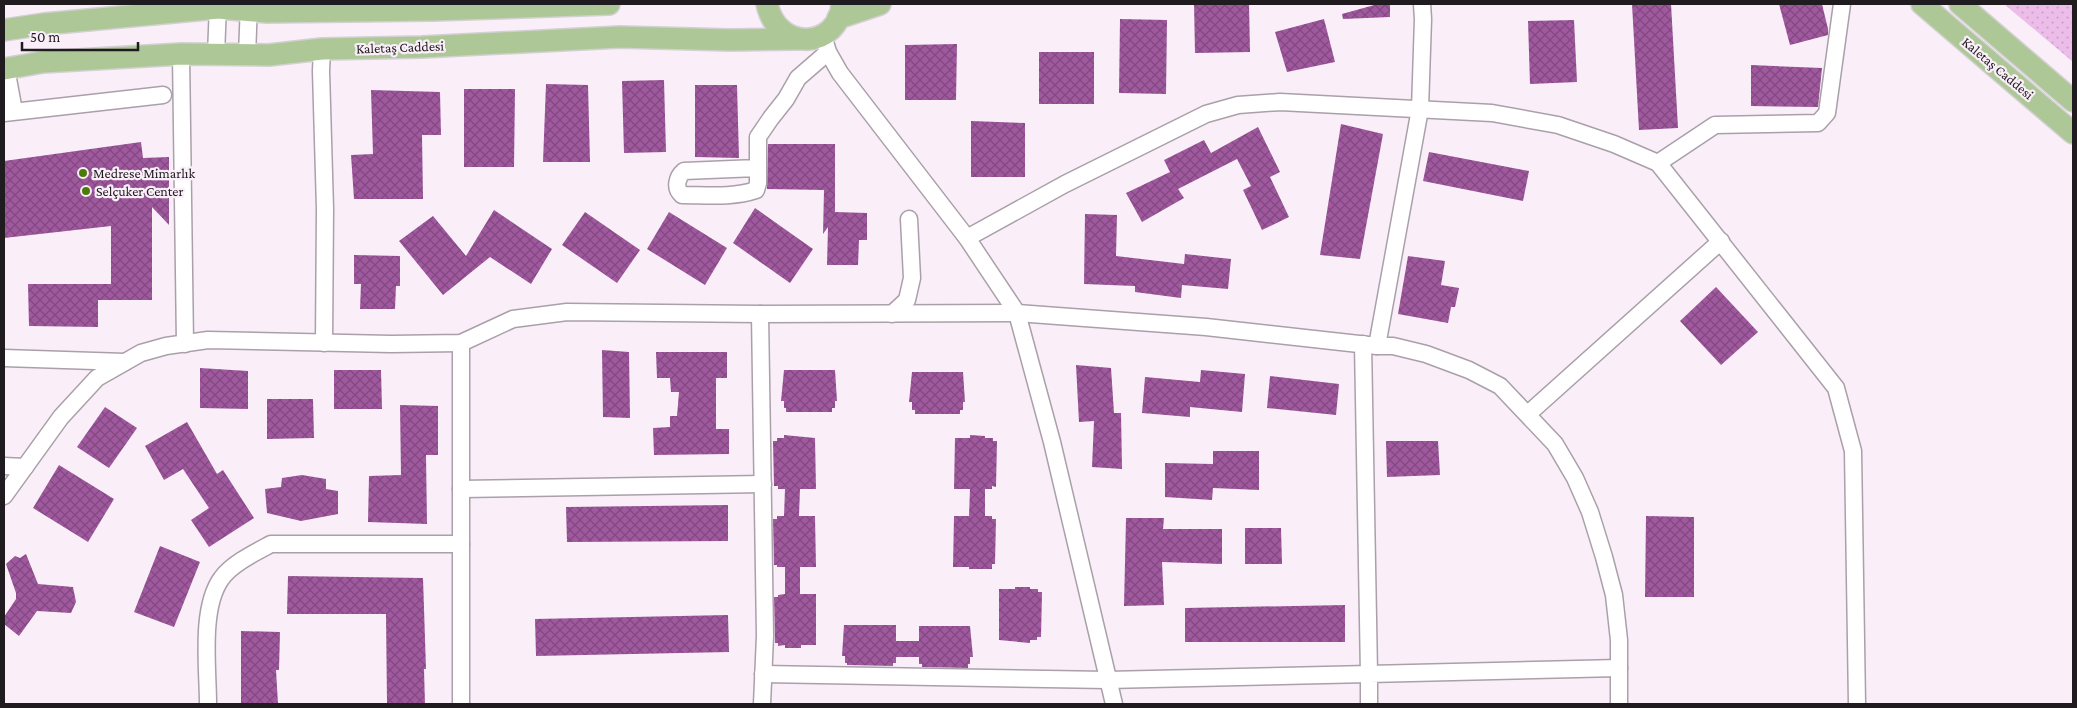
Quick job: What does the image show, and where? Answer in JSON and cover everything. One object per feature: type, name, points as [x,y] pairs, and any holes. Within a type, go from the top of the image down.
[{"type":"main road","points":[[4,30],[44,24],[218,6],[434,10],[609,4]]},
{"type":"main road","points":[[767,4],[769,16],[776,26],[785,34],[797,39]]},
{"type":"main road","points":[[825,43],[840,11],[880,4]]},
{"type":"main road","name":"Kaletaş Caddesi","points":[[1922,4],[2073,132]]},
{"type":"main road","name":"Kaletaş Caddesi","points":[[1960,4],[2073,100]]},
{"type":"main road","name":"Kaletaş Caddesi","points":[[5,68],[43,62],[180,54],[269,55],[322,49],[422,47],[620,37],[730,40],[797,39],[825,43]]},
{"type":"street","points":[[1369,704],[1370,345],[1420,109],[1422,4]]},
{"type":"street","points":[[1658,163],[1715,125],[1818,123],[1827,112],[1842,4]]},
{"type":"street","points":[[216,54],[218,6]]},
{"type":"street","points":[[247,55],[249,7]]},
{"type":"street","points":[[757,168],[758,138],[786,99],[798,78],[825,43],[850,87],[967,238],[1017,313],[1052,442],[1114,704]]},
{"type":"street","points":[[322,49],[321,71],[326,208],[324,342]]},
{"type":"street","points":[[180,54],[185,344]]},
{"type":"street","points":[[5,68],[9,112],[163,95]]},
{"type":"street","points":[[967,238],[1065,184],[1206,114],[1238,105],[1280,102],[1492,113],[1558,125],[1614,144],[1658,163],[1836,388],[1853,451],[1857,704]]},
{"type":"street","points":[[892,314],[907,300],[912,278],[909,218]]},
{"type":"street","points":[[1528,414],[1721,241]]},
{"type":"street","points":[[4,496],[61,417],[97,378],[140,353],[208,340],[462,343],[513,319],[567,312],[760,314],[1017,313],[1206,327],[1393,346],[1426,354],[1469,370],[1500,386],[1555,444],[1575,478],[1590,512],[1614,595],[1619,640],[1619,704]]},
{"type":"street","points":[[760,314],[765,636],[762,704]]},
{"type":"street","points":[[462,343],[462,704]]},
{"type":"street","points":[[4,358],[125,362]]},
{"type":"street","points":[[4,466],[25,467]]},
{"type":"street","points":[[462,489],[763,484]]},
{"type":"street","points":[[208,704],[208,626],[212,594],[222,577],[246,557],[271,544],[462,544]]},
{"type":"street","points":[[763,674],[1107,680],[1619,668]]},
{"type":"shaded area","points":[[2004,4],[2073,4],[2073,62]]},
{"type":"building","points":[[1194,4],[1249,4],[1250,52],[1195,53]]},
{"type":"building","points":[[1378,4],[1390,4],[1390,17],[1343,19],[1342,14]]},
{"type":"building","points":[[1632,4],[1671,4],[1678,128],[1639,130]]},
{"type":"building","points":[[1779,4],[1822,4],[1828,35],[1790,45]]},
{"type":"building","points":[[1120,19],[1167,20],[1166,94],[1119,93]]},
{"type":"building","points":[[1324,19],[1335,62],[1287,72],[1275,32]]},
{"type":"building","points":[[1574,20],[1577,82],[1530,84],[1528,21]]},
{"type":"building","points":[[957,44],[956,100],[905,100],[905,45]]},
{"type":"building","points":[[1039,52],[1094,52],[1094,104],[1039,104]]},
{"type":"building","points":[[1751,65],[1822,68],[1818,107],[1751,106]]},
{"type":"building","points":[[664,80],[666,152],[624,153],[622,81]]},
{"type":"building","points":[[546,84],[588,85],[590,162],[543,162]]},
{"type":"building","points":[[695,85],[737,85],[739,158],[695,157]]},
{"type":"building","points":[[464,89],[515,89],[514,167],[464,167]]},
{"type":"building","points":[[371,90],[440,92],[441,135],[422,135],[423,199],[354,199],[351,155],[373,154]]},
{"type":"building","points":[[971,121],[1025,123],[1025,177],[971,177]]},
{"type":"building","points":[[1341,124],[1383,134],[1360,259],[1320,255]]},
{"type":"building","points":[[1258,127],[1280,172],[1270,177],[1289,217],[1262,230],[1243,190],[1251,186],[1237,159],[1178,189],[1184,198],[1142,222],[1126,193],[1170,172],[1164,160],[1204,140],[1211,153]]},
{"type":"building","name":"Selçuker Center","points":[[141,142],[143,158],[169,157],[169,225],[152,207],[152,300],[98,300],[98,327],[29,326],[28,284],[111,284],[111,226],[4,238],[4,161]]},
{"type":"building","points":[[768,144],[835,144],[835,212],[867,213],[867,240],[859,240],[858,265],[827,265],[828,227],[823,234],[824,190],[767,189]]},
{"type":"building","points":[[1429,152],[1529,171],[1523,201],[1423,181]]},
{"type":"building","points":[[755,208],[813,249],[790,283],[733,243]]},
{"type":"building","points":[[494,210],[552,249],[531,284],[490,257],[443,295],[399,241],[433,216],[466,256]]},
{"type":"building","points":[[585,212],[640,250],[617,283],[562,245]]},
{"type":"building","points":[[669,212],[727,248],[705,285],[647,249]]},
{"type":"building","points":[[1085,214],[1117,215],[1116,256],[1184,264],[1185,254],[1231,259],[1228,289],[1182,285],[1181,298],[1135,292],[1135,286],[1084,284]]},
{"type":"building","points":[[354,255],[400,256],[400,286],[396,286],[395,309],[360,309],[361,284],[354,284]]},
{"type":"building","points":[[1408,256],[1445,261],[1441,285],[1459,288],[1455,307],[1451,307],[1448,323],[1398,314]]},
{"type":"building","points":[[1716,287],[1758,332],[1721,365],[1680,321]]},
{"type":"building","points":[[602,350],[629,352],[630,418],[603,417]]},
{"type":"building","points":[[656,352],[727,352],[727,378],[716,378],[716,429],[729,429],[729,454],[654,455],[653,428],[670,427],[670,416],[677,416],[679,392],[671,392],[670,378],[657,378]]},
{"type":"building","points":[[1076,365],[1111,368],[1114,413],[1121,413],[1122,469],[1092,467],[1094,421],[1079,422]]},
{"type":"building","points":[[200,368],[248,371],[248,409],[200,408]]},
{"type":"building","points":[[334,370],[381,370],[382,409],[334,409]]},
{"type":"building","points":[[784,370],[835,370],[837,401],[835,401],[835,408],[832,408],[832,412],[786,412],[784,401],[781,401]]},
{"type":"building","points":[[1201,370],[1245,374],[1242,412],[1190,407],[1190,417],[1142,413],[1145,377],[1200,382]]},
{"type":"building","points":[[912,372],[963,372],[965,402],[963,402],[963,410],[960,410],[960,414],[915,414],[915,410],[912,410],[912,402],[909,402]]},
{"type":"building","points":[[1270,376],[1339,384],[1336,415],[1267,408]]},
{"type":"building","points":[[267,399],[313,399],[314,438],[267,439]]},
{"type":"building","points":[[400,405],[438,406],[438,455],[426,455],[427,524],[368,522],[369,476],[401,475]]},
{"type":"building","points":[[105,407],[137,428],[109,468],[77,447]]},
{"type":"building","points":[[187,422],[217,474],[223,470],[254,518],[209,547],[191,520],[209,508],[183,469],[164,480],[145,446]]},
{"type":"building","points":[[784,435],[815,438],[816,489],[800,489],[799,516],[815,516],[816,567],[800,567],[800,594],[816,594],[816,645],[801,645],[801,648],[785,648],[785,645],[778,646],[778,643],[775,643],[774,597],[785,594],[785,567],[774,565],[773,519],[777,519],[777,516],[784,516],[785,489],[778,489],[778,486],[774,486],[773,441],[777,441],[777,438],[784,438]]},
{"type":"building","points":[[970,435],[985,436],[985,438],[993,438],[993,441],[997,441],[996,487],[992,486],[992,489],[985,489],[985,516],[992,516],[992,519],[996,519],[995,564],[992,564],[992,569],[953,567],[954,516],[969,516],[970,489],[954,489],[955,438],[970,438]]},
{"type":"building","points":[[1386,441],[1438,441],[1440,475],[1387,477]]},
{"type":"building","points":[[1213,451],[1259,451],[1259,490],[1213,488],[1212,500],[1165,497],[1165,463],[1213,464]]},
{"type":"building","points":[[59,465],[114,499],[88,542],[33,508]]},
{"type":"building","points":[[302,475],[326,479],[326,489],[338,491],[338,514],[301,521],[267,513],[265,489],[281,487],[282,478]]},
{"type":"building","points":[[728,505],[728,541],[567,542],[566,507]]},
{"type":"building","points":[[1646,516],[1694,517],[1694,597],[1645,597]]},
{"type":"building","points":[[1126,518],[1164,518],[1163,529],[1222,529],[1222,564],[1162,562],[1164,605],[1124,606]]},
{"type":"building","points":[[1245,528],[1281,528],[1282,564],[1245,564]]},
{"type":"building","points":[[160,546],[200,562],[174,627],[134,612]]},
{"type":"building","points":[[26,554],[38,584],[73,587],[76,602],[71,613],[37,611],[19,636],[4,624],[4,617],[16,599],[16,593],[6,564],[15,556],[20,558]]},
{"type":"building","points":[[288,576],[423,578],[426,669],[424,669],[425,704],[387,704],[386,614],[287,614]]},
{"type":"building","points":[[1015,587],[1030,587],[1030,589],[1038,589],[1038,592],[1042,592],[1041,637],[1037,637],[1037,640],[1030,640],[1030,643],[999,640],[999,589],[1015,589]]},
{"type":"building","points":[[1345,605],[1345,642],[1185,642],[1185,608]]},
{"type":"building","points":[[728,615],[729,652],[536,656],[535,619]]},
{"type":"building","points":[[844,625],[896,625],[896,641],[919,641],[919,626],[970,626],[973,657],[970,657],[968,668],[922,667],[922,664],[919,664],[919,657],[896,657],[896,663],[893,663],[893,666],[847,665],[845,663],[845,656],[842,656]]},
{"type":"building","points":[[241,631],[280,632],[279,670],[276,670],[278,704],[241,704]]},
{"type":"place","name":"Medrese Mimarlık","points":[[83,173]]},
{"type":"place","name":"Selçuker Center","points":[[86,191]]}]
